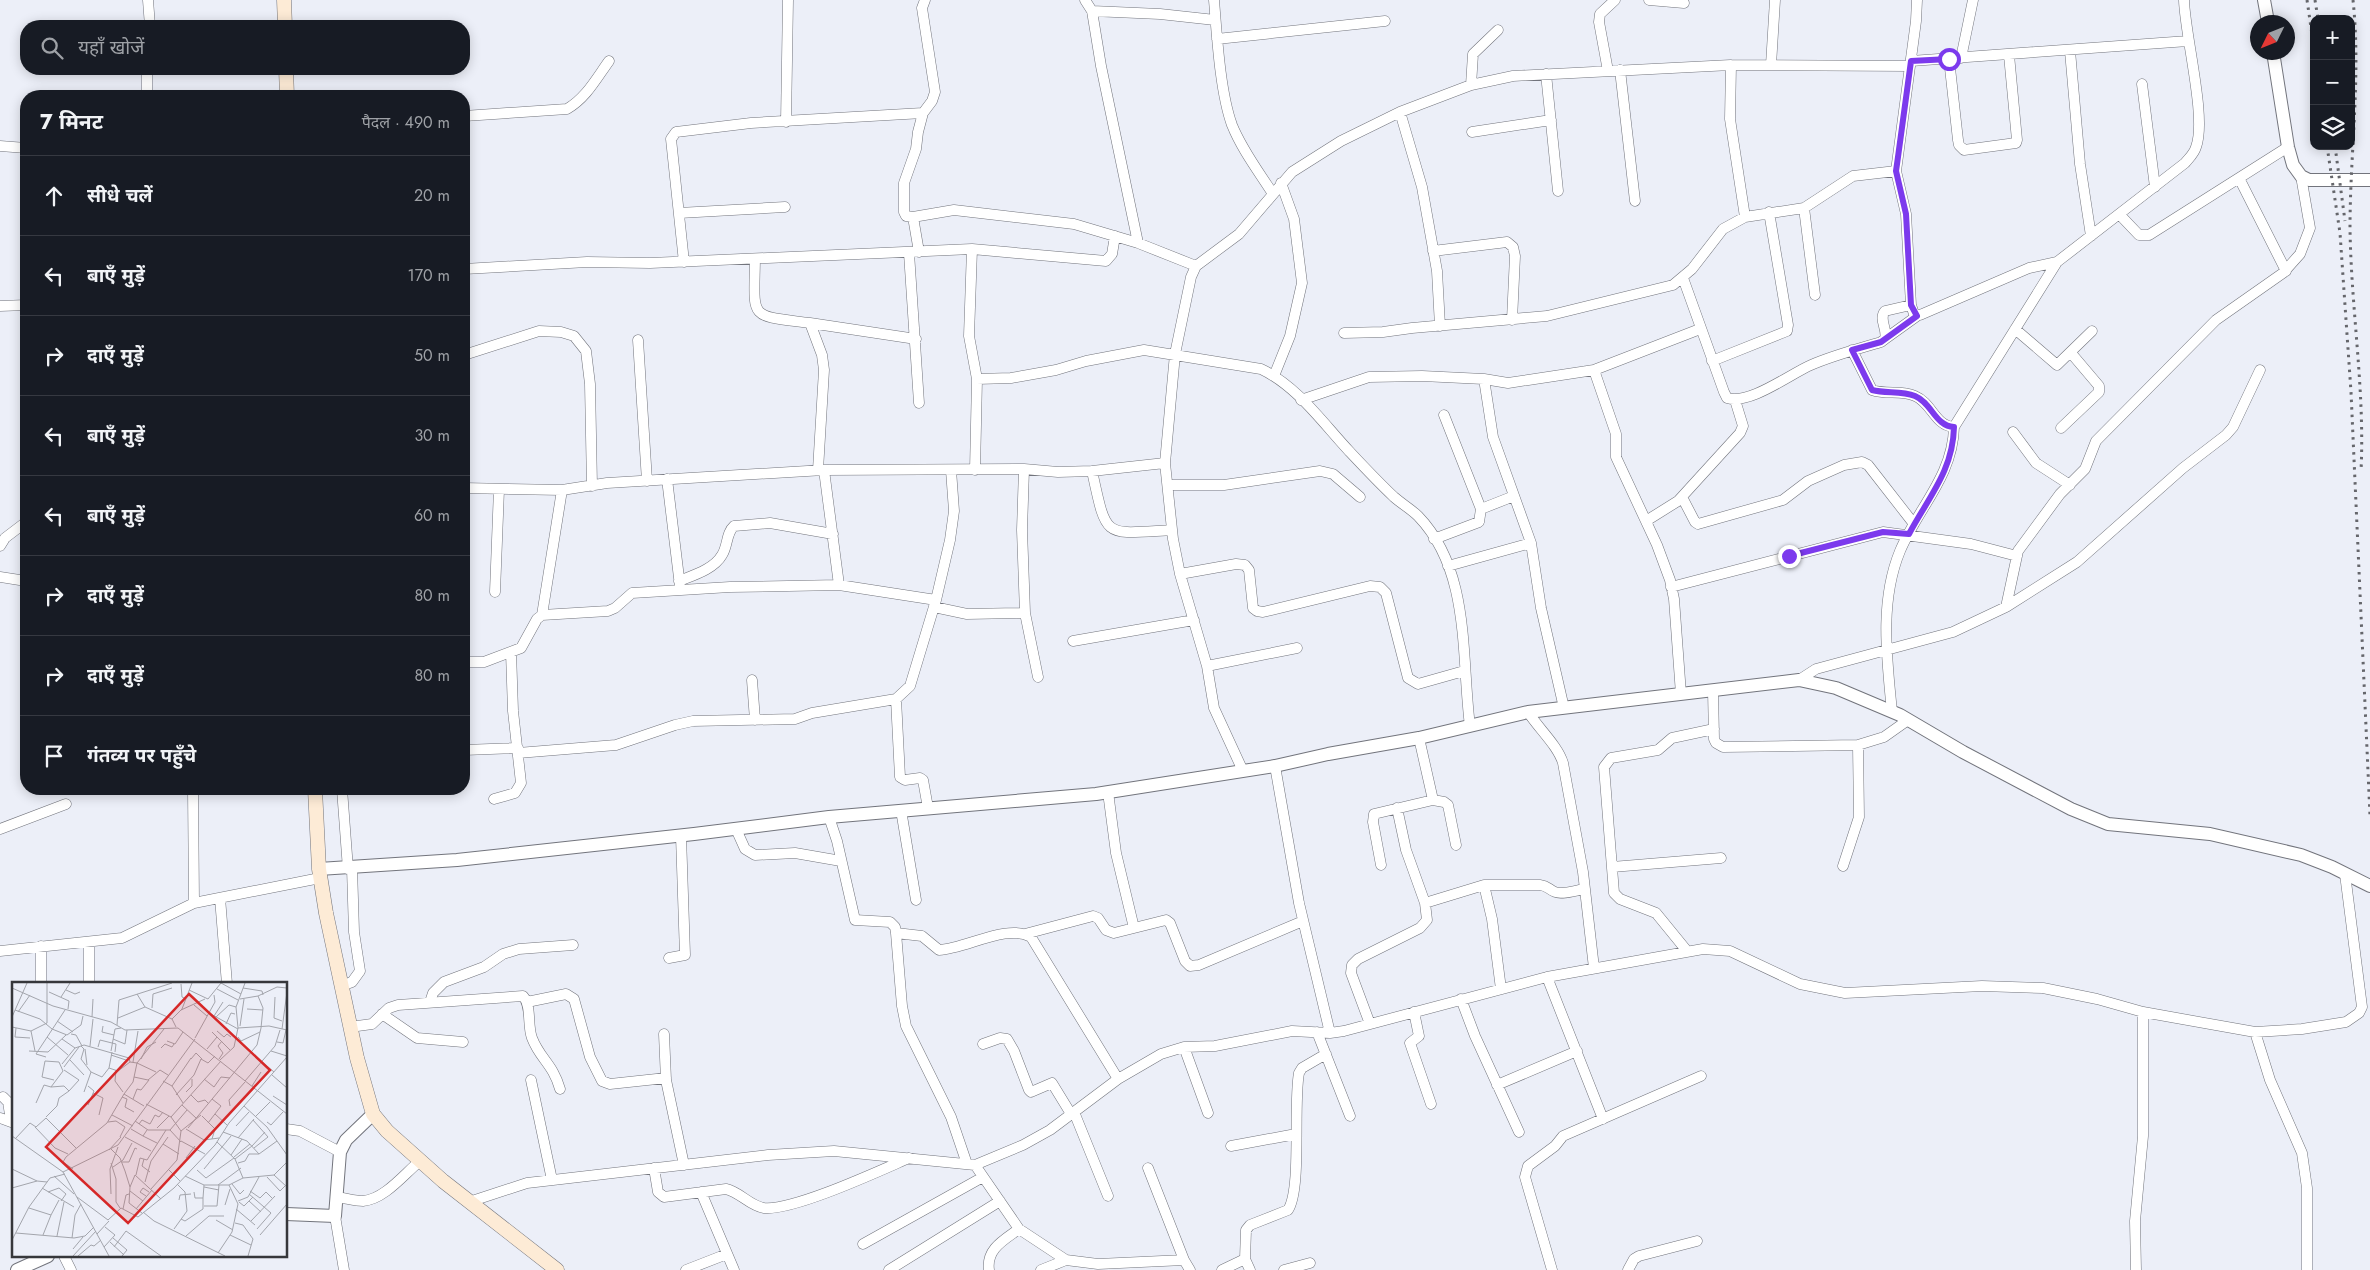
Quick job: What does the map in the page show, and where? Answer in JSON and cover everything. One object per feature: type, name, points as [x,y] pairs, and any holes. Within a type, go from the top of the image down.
[{"type":"main road","points":[[284,0],[285,20]]},
{"type":"main road","points":[[286,75],[287,90]]},
{"type":"main road","points":[[315,795],[320,874],[350,1027],[365,1092],[373,1114],[387,1132],[420,1161],[469,1202],[557,1270]]},
{"type":"street","points":[[148,0],[150,20]]},
{"type":"street","points":[[786,122],[788,0]]},
{"type":"street","points":[[925,0],[922,8],[935,92],[932,101],[923,113],[916,149],[904,183],[904,212],[906,216],[913,217],[954,210],[1074,224],[1138,243],[1196,266]]},
{"type":"street","points":[[1085,0],[1092,11],[1102,75],[1138,243]]},
{"type":"street","points":[[1214,0],[1217,39],[1232,124],[1248,155],[1273,194]]},
{"type":"street","points":[[1608,71],[1600,14],[1615,0]]},
{"type":"street","points":[[1649,0],[1684,3]]},
{"type":"street","points":[[1771,65],[1775,0]]},
{"type":"street","points":[[1917,0],[1911,64],[1896,171],[1906,214],[1911,305],[1917,316]]},
{"type":"street","points":[[1961,58],[1973,0]]},
{"type":"street","points":[[1892,712],[1886,649],[1892,575],[1911,529],[1936,489],[1952,452],[1954,427],[2057,262],[2185,163],[2196,148],[2199,138],[2198,110],[2184,0]]},
{"type":"street","points":[[2264,0],[2267,15]]},
{"type":"street","points":[[1092,11],[1160,14],[1215,20]]},
{"type":"street","points":[[1217,39],[1385,21]]},
{"type":"street","points":[[1471,85],[1473,54],[1498,30]]},
{"type":"street","points":[[1243,771],[1214,708],[1207,666],[1180,574],[1172,530],[1165,463],[1175,354],[1191,277],[1196,266],[1239,234],[1292,172],[1334,145],[1400,112],[1471,85],[1498,78],[1731,65],[1911,64],[1961,58],[2188,41]]},
{"type":"street","points":[[2070,51],[2080,164],[2091,236]]},
{"type":"street","points":[[1949,59],[1958,140],[1959,145],[1964,150],[2016,143],[2008,55]]},
{"type":"street","points":[[2006,607],[2017,556],[2024,542],[2060,494],[2085,469],[2096,441],[2216,320],[2286,271],[2300,254],[2310,228],[2300,176],[2293,165],[2288,147],[2274,60]]},
{"type":"street","points":[[470,116],[567,109],[576,104],[589,90],[608,61]]},
{"type":"street","points":[[1731,65],[1730,119],[1745,217]]},
{"type":"street","points":[[1620,70],[1635,201]]},
{"type":"street","points":[[1546,74],[1558,191]]},
{"type":"street","points":[[147,75],[147,90]]},
{"type":"street","points":[[2142,84],[2155,187]]},
{"type":"street","points":[[1400,112],[1422,187],[1434,251],[1440,326]]},
{"type":"street","points":[[684,262],[671,139],[673,134],[679,131],[751,123],[923,113]]},
{"type":"street","points":[[1472,132],[1551,120]]},
{"type":"street","points":[[0,146],[20,148]]},
{"type":"street","points":[[2120,214],[2139,235],[2149,235],[2288,147]]},
{"type":"street","points":[[1344,334],[1384,332],[1547,316],[1673,286],[1683,278],[1723,230],[1745,217],[1804,208],[1853,176],[1896,171]]},
{"type":"street","points":[[2300,176],[2309,180],[2370,180]]},
{"type":"street","points":[[2239,178],[2286,271]]},
{"type":"street","points":[[1274,376],[1290,336],[1302,283],[1294,219],[1281,183]]},
{"type":"street","points":[[679,213],[785,207]]},
{"type":"street","points":[[1804,208],[1815,295]]},
{"type":"street","points":[[1712,361],[1787,331],[1788,325],[1769,212]]},
{"type":"street","points":[[913,217],[918,403]]},
{"type":"street","points":[[470,270],[588,262],[684,262],[972,249],[1106,261],[1112,254],[1115,236]]},
{"type":"street","points":[[1434,251],[1507,242],[1513,247],[1515,256],[1512,320]]},
{"type":"street","points":[[972,249],[969,336],[977,379],[975,470]]},
{"type":"street","points":[[755,259],[754,306],[758,313],[766,317],[916,339]]},
{"type":"street","points":[[1683,278],[1700,329],[1727,398],[1734,400],[1773,386],[1811,365],[1885,339],[1917,316],[2029,268],[2057,262]]},
{"type":"street","points":[[0,306],[20,305]]},
{"type":"street","points":[[1885,339],[1887,334],[1883,314],[1885,311],[1911,305]]},
{"type":"street","points":[[810,323],[822,355],[824,370],[821,470],[839,585]]},
{"type":"street","points":[[1301,400],[1369,376],[1484,379],[1508,383],[1594,370],[1700,329]]},
{"type":"street","points":[[2015,329],[2054,364],[2060,364],[2092,331]]},
{"type":"street","points":[[470,353],[538,331],[561,332],[574,336],[586,350],[590,384],[592,486]]},
{"type":"street","points":[[638,340],[647,481]]},
{"type":"street","points":[[977,379],[1011,378],[1144,350],[1260,369],[1274,376],[1291,388],[1372,476],[1418,516],[1434,538],[1448,566],[1456,590],[1462,621],[1464,671],[1470,726]]},
{"type":"street","points":[[1852,350],[1872,390],[1899,392],[1915,396],[1922,400],[1943,424],[1954,427]]},
{"type":"street","points":[[2061,428],[2100,392],[2099,386],[2071,353]]},
{"type":"street","points":[[1594,370],[1616,434],[1616,456],[1646,521],[1671,587],[1681,694]]},
{"type":"street","points":[[1799,680],[1816,669],[1954,632],[2006,607],[2076,562],[2183,468],[2226,435],[2233,427],[2260,370]]},
{"type":"street","points":[[1484,379],[1493,437],[1531,543],[1541,608],[1564,708]]},
{"type":"street","points":[[1646,521],[1682,496],[1743,429],[1734,400]]},
{"type":"street","points":[[1434,538],[1479,522],[1481,509],[1444,415]]},
{"type":"street","points":[[2013,432],[2036,463],[2070,486]]},
{"type":"street","points":[[1682,496],[1694,522],[1698,524],[1783,500],[1808,481],[1844,465],[1862,462],[1868,465],[1911,529]]},
{"type":"street","points":[[470,488],[562,490],[667,479],[821,470],[1024,469],[1092,471],[1165,463]]},
{"type":"street","points":[[1024,469],[1022,530],[1025,613],[1038,677]]},
{"type":"street","points":[[470,750],[518,750],[616,745],[692,721],[795,719],[812,713],[896,699],[910,686],[935,603],[950,540],[954,510],[951,470]]},
{"type":"street","points":[[1092,471],[1102,517],[1112,530],[1122,533],[1172,530]]},
{"type":"street","points":[[1168,485],[1224,485],[1320,471],[1333,474],[1360,497]]},
{"type":"street","points":[[667,479],[680,586]]},
{"type":"street","points":[[495,592],[499,489]]},
{"type":"street","points":[[542,615],[562,490]]},
{"type":"street","points":[[1481,509],[1514,496]]},
{"type":"street","points":[[680,586],[714,564],[723,554],[734,526],[770,523],[832,534]]},
{"type":"street","points":[[0,546],[5,538],[20,527]]},
{"type":"street","points":[[1671,587],[1883,532],[1911,529],[2017,556]]},
{"type":"street","points":[[1448,566],[1531,543]]},
{"type":"street","points":[[1180,574],[1236,564],[1245,565],[1249,570],[1252,604],[1257,612],[1370,586],[1380,587],[1386,593],[1408,678],[1418,684],[1464,671]]},
{"type":"street","points":[[0,577],[20,580]]},
{"type":"street","points":[[470,662],[484,662],[523,646],[537,619],[542,615],[600,613],[616,608],[632,593],[680,586],[839,585],[935,603],[975,614],[1025,613]]},
{"type":"street","points":[[1073,641],[1194,620]]},
{"type":"street","points":[[1207,666],[1296,648]]},
{"type":"street","points":[[494,799],[515,794],[520,788],[513,711],[512,652]]},
{"type":"street","points":[[752,680],[755,720]]},
{"type":"street","points":[[0,951],[122,938],[194,903],[320,874],[350,869],[681,836],[829,817],[1108,792],[1275,766],[1328,754],[1419,738],[1528,712],[1799,680],[1836,688],[1892,712],[2071,809],[2108,824],[2210,834],[2302,855],[2370,886]]},
{"type":"street","points":[[1713,690],[1716,744],[1723,747],[1858,745],[1884,737],[1908,720]]},
{"type":"street","points":[[896,699],[900,777],[905,780],[920,778],[923,780],[928,808]]},
{"type":"street","points":[[1528,712],[1539,730],[1560,752],[1585,889],[1594,968]]},
{"type":"street","points":[[1687,951],[1656,913],[1616,897],[1614,893],[1604,764],[1611,758],[1661,748],[1672,738],[1714,729]]},
{"type":"street","points":[[1419,738],[1433,800]]},
{"type":"street","points":[[1843,866],[1859,817],[1858,745]]},
{"type":"street","points":[[1275,766],[1303,921],[1330,1033]]},
{"type":"street","points":[[1108,792],[1116,853],[1134,928]]},
{"type":"street","points":[[193,795],[194,903]]},
{"type":"street","points":[[341,986],[352,982],[360,971],[354,932],[343,795]]},
{"type":"street","points":[[1382,865],[1373,817],[1377,812],[1433,800],[1444,802],[1448,806],[1456,845]]},
{"type":"street","points":[[0,829],[66,804]]},
{"type":"street","points":[[1370,1024],[1351,973],[1352,965],[1358,959],[1425,924],[1427,920],[1425,902],[1406,850],[1397,808]]},
{"type":"street","points":[[901,810],[916,900]]},
{"type":"street","points":[[829,817],[855,920],[890,922],[895,927],[902,1006],[906,1026],[951,1117],[971,1165],[983,1177],[1018,1229],[1066,1260],[1137,1266],[1184,1260]]},
{"type":"street","points":[[736,829],[745,849],[755,855],[795,853],[841,861]]},
{"type":"street","points":[[669,958],[685,955],[681,836]]},
{"type":"street","points":[[1612,867],[1721,858]]},
{"type":"street","points":[[469,1202],[511,1187],[552,1180],[768,1155],[834,1151],[971,1165],[1023,1145],[1073,1113],[1118,1079],[1161,1054],[1184,1047],[1215,1046],[1292,1031],[1330,1033],[1547,976],[1703,949],[1730,951],[1800,984],[1845,993],[1982,986],[2042,988],[2098,999],[2143,1012],[2255,1032],[2302,1029],[2346,1022],[2359,1013],[2362,1003],[2345,874]]},
{"type":"street","points":[[1425,902],[1484,885],[1540,885],[1548,886],[1554,892],[1559,893],[1585,889]]},
{"type":"street","points":[[1484,885],[1492,919],[1501,989]]},
{"type":"street","points":[[220,898],[227,982]]},
{"type":"street","points":[[1025,934],[1093,916],[1098,918],[1110,933],[1166,920],[1170,923],[1185,961],[1190,966],[1199,965],[1303,921]]},
{"type":"street","points":[[896,933],[922,936],[939,950],[1012,932],[1032,937],[1118,1079]]},
{"type":"street","points":[[88,942],[89,982]]},
{"type":"street","points":[[430,1002],[433,993],[444,982],[484,967],[503,954],[518,949],[573,945]]},
{"type":"street","points":[[41,946],[41,982]]},
{"type":"street","points":[[1547,976],[1603,1119]]},
{"type":"street","points":[[527,1002],[566,994],[574,999],[590,1058],[602,1082],[610,1084],[666,1078]]},
{"type":"street","points":[[350,1027],[372,1024],[382,1014],[398,1004],[522,996],[527,1002],[532,1037],[556,1073],[560,1089]]},
{"type":"street","points":[[1461,999],[1519,1132]]},
{"type":"street","points":[[1414,1012],[1419,1036],[1410,1043],[1431,1104]]},
{"type":"street","points":[[2136,1270],[2135,1221],[2143,1136],[2143,1012]]},
{"type":"street","points":[[382,1014],[417,1038],[463,1042]]},
{"type":"street","points":[[1318,1032],[1350,1116]]},
{"type":"street","points":[[2255,1032],[2270,1080],[2302,1153],[2307,1188],[2307,1270]]},
{"type":"street","points":[[664,1034],[666,1078],[684,1165]]},
{"type":"street","points":[[983,1044],[1000,1038],[1007,1039],[1031,1092],[1052,1083],[1073,1113],[1108,1196]]},
{"type":"street","points":[[1184,1047],[1208,1113]]},
{"type":"street","points":[[1497,1085],[1576,1050]]},
{"type":"street","points":[[1250,1270],[1245,1259],[1246,1230],[1250,1226],[1288,1210],[1291,1205],[1295,1183],[1299,1073],[1302,1068],[1326,1054]]},
{"type":"street","points":[[1552,1270],[1524,1173],[1528,1166],[1555,1146],[1563,1136],[1701,1076]]},
{"type":"street","points":[[531,1080],[552,1180]]},
{"type":"street","points":[[0,1118],[12,1122],[8,1102],[3,1097]]},
{"type":"street","points":[[344,1270],[334,1216],[340,1152],[346,1140],[373,1114]]},
{"type":"street","points":[[288,1129],[300,1131],[340,1152]]},
{"type":"street","points":[[1231,1146],[1296,1134]]},
{"type":"street","points":[[654,1168],[658,1192],[664,1197],[726,1188],[735,1191],[762,1208],[774,1207],[809,1198],[910,1158]]},
{"type":"street","points":[[336,1197],[362,1201],[373,1199],[382,1194],[420,1161]]},
{"type":"street","points":[[1148,1168],[1184,1260],[1190,1270]]},
{"type":"street","points":[[863,1244],[983,1177]]},
{"type":"street","points":[[701,1192],[734,1270]]},
{"type":"street","points":[[888,1270],[1000,1201]]},
{"type":"street","points":[[288,1214],[334,1216]]},
{"type":"street","points":[[989,1270],[988,1261],[993,1249],[1018,1229]]},
{"type":"street","points":[[1628,1270],[1634,1259],[1639,1256],[1697,1241]]},
{"type":"street","points":[[686,1270],[727,1254]]},
{"type":"street","points":[[17,1270],[44,1258]]},
{"type":"street","points":[[65,1258],[71,1270]]},
{"type":"street","points":[[1222,1270],[1245,1259]]},
{"type":"street","points":[[1041,1270],[1066,1260]]},
{"type":"street","points":[[1284,1270],[1310,1263]]},
{"type":"railway","points":[[2307,0],[2310,21]]},
{"type":"railway","points":[[2315,0],[2317,15]]},
{"type":"railway","points":[[2353,0],[2356,86],[2350,228],[2360,380],[2361,471]]},
{"type":"railway","points":[[2328,150],[2340,233],[2351,392],[2370,816]]},
{"type":"railway","points":[[2336,150],[2345,221]]},
{"type":"route","points":[[1789,556],[1883,532],[1909,534],[1936,489],[1952,452],[1954,427],[1947,427],[1922,400],[1915,396],[1899,392],[1878,392],[1872,390],[1852,350],[1881,342],[1917,316],[1914,314],[1911,305],[1906,214],[1896,171],[1911,61],[1949,59]]}]
